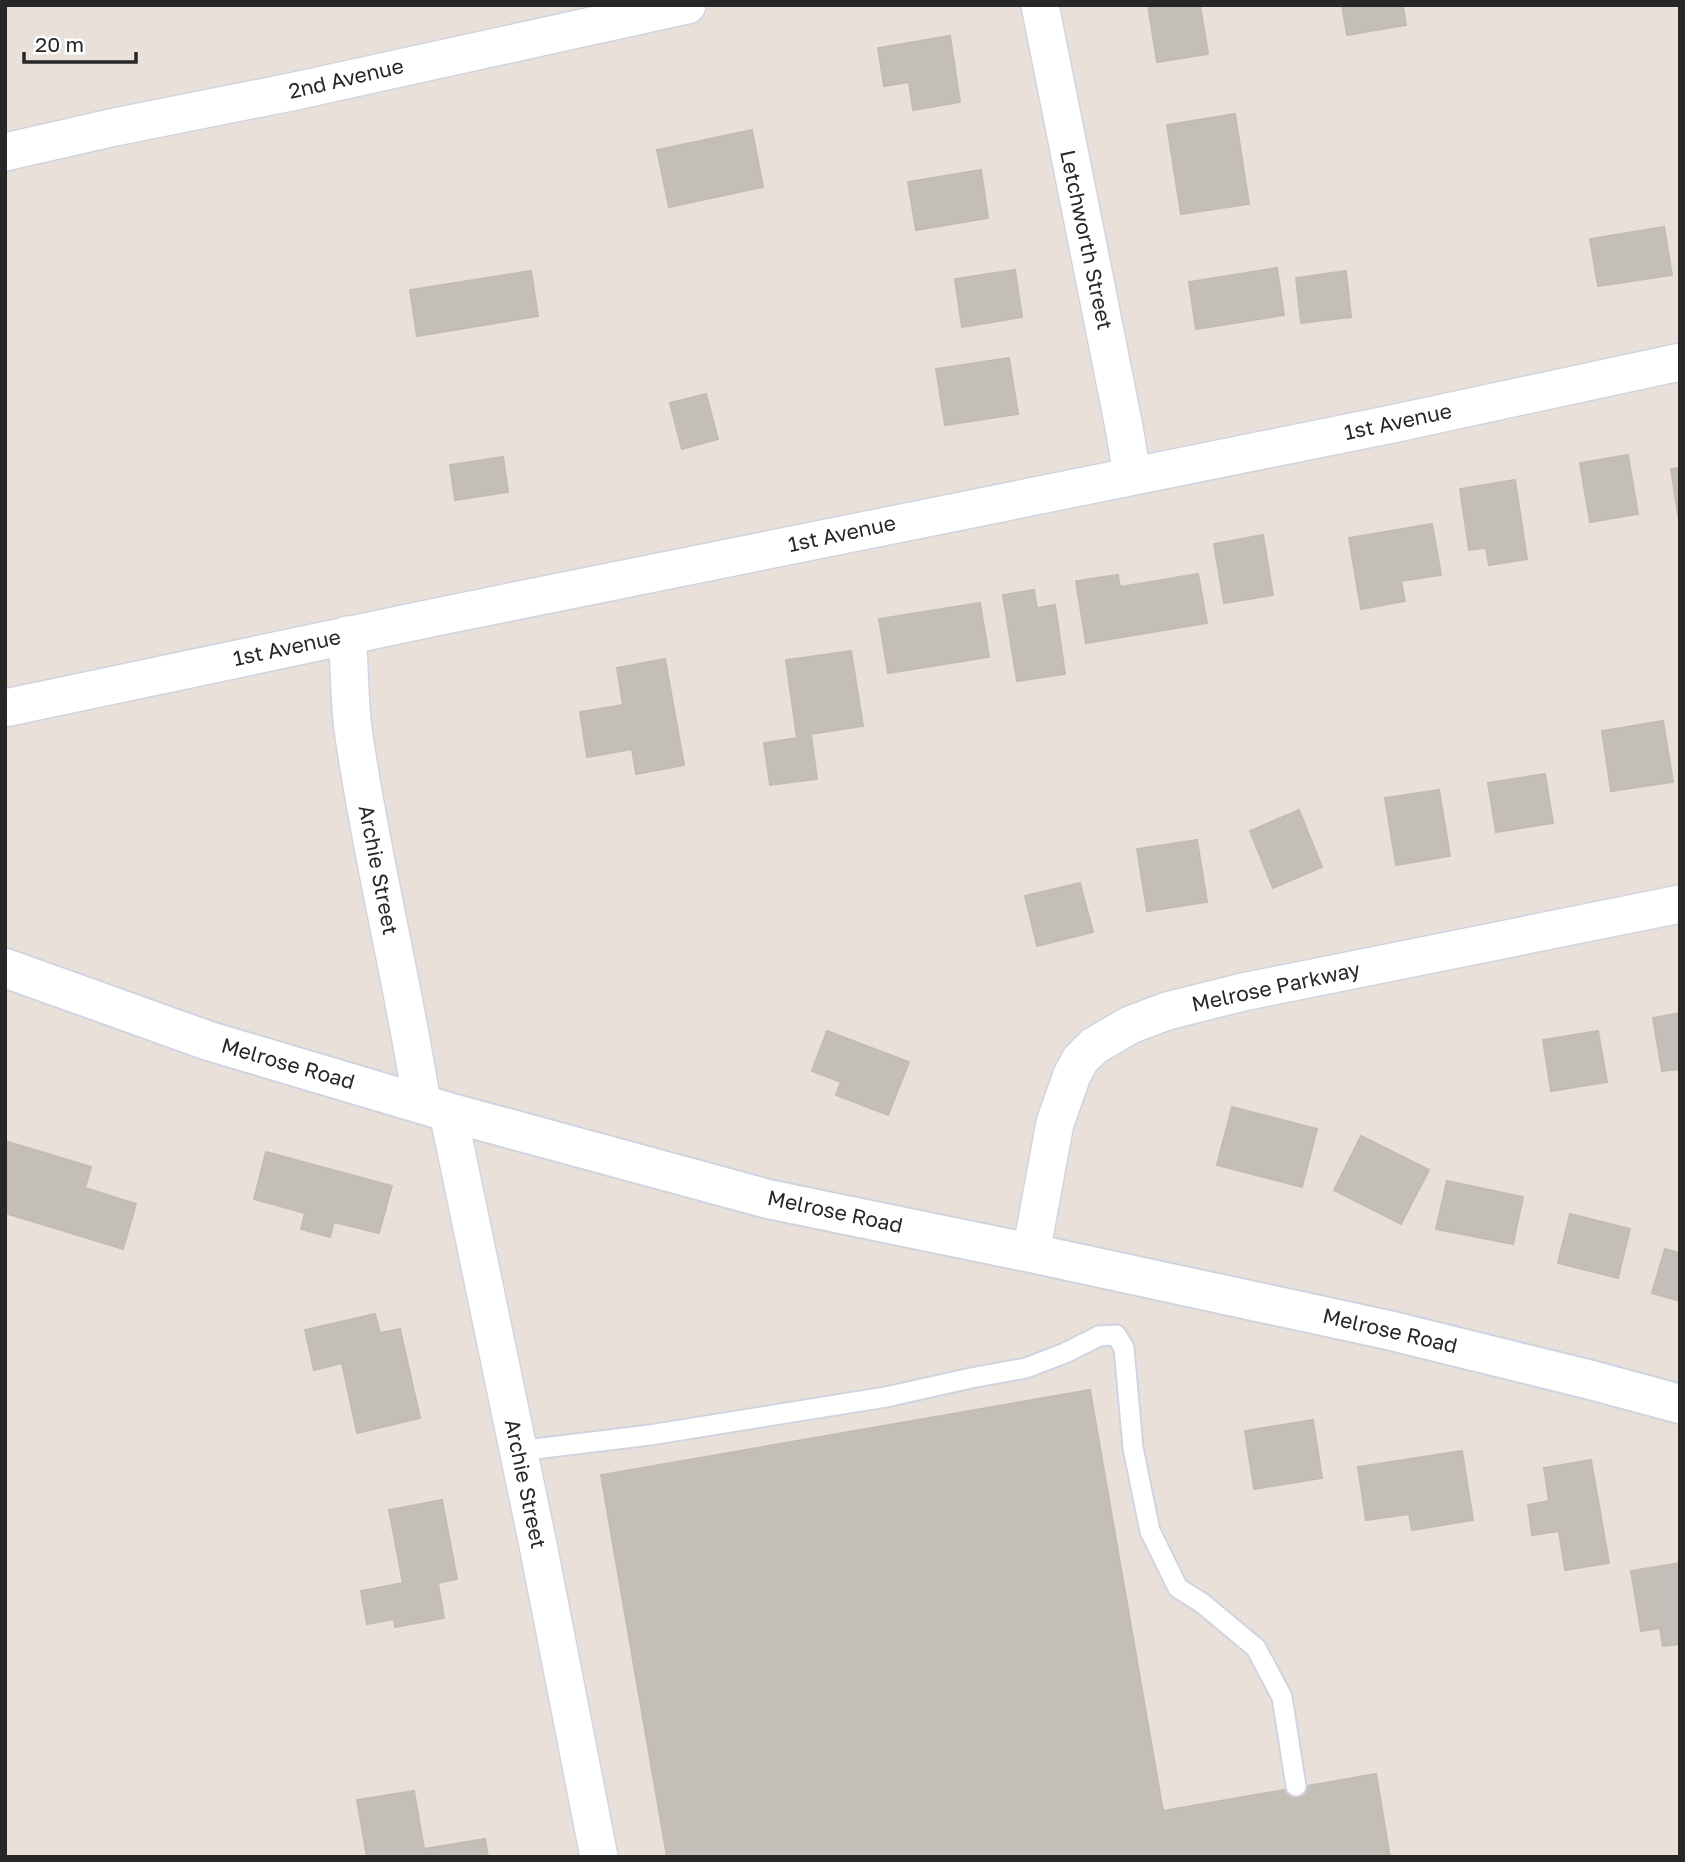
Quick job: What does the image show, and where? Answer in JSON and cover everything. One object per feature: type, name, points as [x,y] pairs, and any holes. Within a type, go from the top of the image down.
[{"type":"street","name":"2nd Avenue","points":[[5,152],[687,5]]},
{"type":"street","name":"Letchworth Street","points":[[1040,5],[1132,475]]},
{"type":"street","name":"1st Avenue","points":[[5,708],[347,635],[1392,424],[1680,362]]},
{"type":"street","name":"Archie Street","points":[[347,635],[354,733],[374,860],[411,1032],[435,1108],[519,1451],[599,1857]]},
{"type":"street","name":"Melrose Parkway","points":[[1031,1253],[1055,1123],[1072,1075],[1080,1060],[1094,1046],[1130,1025],[1167,1012],[1243,992],[1680,904]]},
{"type":"street","name":"Melrose Road","points":[[5,968],[209,1041],[435,1108],[768,1199],[1388,1330],[1680,1404]]},
{"type":"lane","points":[[519,1451],[650,1435],[886,1397],[1026,1368],[1100,1336],[1115,1335],[1124,1348],[1133,1448],[1150,1531],[1178,1588],[1202,1603],[1256,1648],[1282,1697],[1297,1786]]},
{"type":"building","points":[[1148,5],[1200,5],[1208,54],[1157,62]]},
{"type":"building","points":[[1342,5],[1403,5],[1406,25],[1347,35]]},
{"type":"building","points":[[950,36],[960,102],[913,110],[909,82],[884,86],[878,48]]},
{"type":"building","points":[[1235,114],[1249,204],[1181,214],[1167,125]]},
{"type":"building","points":[[752,130],[763,187],[669,207],[657,150]]},
{"type":"building","points":[[981,170],[988,218],[916,230],[908,182]]},
{"type":"building","points":[[1664,227],[1672,275],[1598,286],[1590,239]]},
{"type":"building","points":[[1277,268],[1284,315],[1196,329],[1189,282]]},
{"type":"building","points":[[1015,270],[1022,317],[962,327],[955,279]]},
{"type":"building","points":[[531,271],[538,316],[417,336],[410,290]]},
{"type":"building","points":[[1346,271],[1351,317],[1301,323],[1296,278]]},
{"type":"building","points":[[1009,358],[1018,414],[945,425],[936,369]]},
{"type":"building","points":[[706,394],[718,439],[682,449],[670,403]]},
{"type":"building","points":[[1628,455],[1638,514],[1590,522],[1580,463]]},
{"type":"building","points":[[503,457],[508,492],[455,500],[450,465]]},
{"type":"building","points":[[1680,468],[1680,514],[1678,515],[1671,469]]},
{"type":"building","points":[[1515,480],[1527,559],[1489,565],[1486,548],[1469,550],[1460,489]]},
{"type":"building","points":[[1432,524],[1441,575],[1401,581],[1405,601],[1361,609],[1349,538]]},
{"type":"building","points":[[1263,535],[1273,595],[1224,603],[1214,544]]},
{"type":"building","points":[[1198,574],[1207,623],[1086,643],[1076,581],[1118,575],[1120,587]]},
{"type":"building","points":[[1034,590],[1037,608],[1055,605],[1065,674],[1017,681],[1003,595]]},
{"type":"building","points":[[980,603],[989,657],[888,673],[879,619]]},
{"type":"building","points":[[851,651],[863,726],[811,734],[817,779],[770,785],[764,743],[797,738],[786,660]]},
{"type":"building","points":[[665,659],[684,765],[636,774],[632,749],[587,757],[580,712],[623,705],[617,668]]},
{"type":"building","points":[[1663,721],[1673,782],[1611,791],[1602,731]]},
{"type":"building","points":[[1545,774],[1553,823],[1496,832],[1488,783]]},
{"type":"building","points":[[1439,790],[1450,856],[1396,865],[1385,798]]},
{"type":"building","points":[[1299,810],[1322,867],[1273,888],[1250,831]]},
{"type":"building","points":[[1197,840],[1207,902],[1147,911],[1137,849]]},
{"type":"building","points":[[1080,883],[1093,932],[1037,946],[1025,896]]},
{"type":"building","points":[[1680,1013],[1680,1069],[1662,1071],[1653,1018]]},
{"type":"building","points":[[827,1031],[909,1062],[888,1115],[836,1095],[841,1082],[812,1071]]},
{"type":"building","points":[[1598,1031],[1607,1082],[1551,1091],[1543,1040]]},
{"type":"building","points":[[1232,1107],[1317,1129],[1302,1187],[1217,1165]]},
{"type":"building","points":[[1361,1136],[1429,1170],[1401,1224],[1334,1190]]},
{"type":"building","points":[[5,1141],[91,1167],[85,1188],[136,1204],[123,1249],[5,1213]]},
{"type":"building","points":[[266,1152],[392,1186],[379,1233],[334,1222],[330,1237],[301,1229],[305,1213],[254,1199]]},
{"type":"building","points":[[1447,1181],[1523,1197],[1513,1244],[1436,1229]]},
{"type":"building","points":[[1570,1214],[1630,1229],[1618,1278],[1558,1263]]},
{"type":"building","points":[[1665,1249],[1680,1253],[1680,1301],[1652,1293]]},
{"type":"building","points":[[375,1314],[380,1333],[400,1329],[420,1418],[357,1433],[342,1363],[314,1370],[305,1330]]},
{"type":"building","points":[[1090,1390],[1163,1811],[1376,1774],[1390,1857],[667,1857],[601,1475]]},
{"type":"building","points":[[1313,1420],[1322,1478],[1254,1489],[1245,1431]]},
{"type":"building","points":[[1462,1451],[1473,1520],[1412,1530],[1409,1514],[1366,1520],[1358,1467]]},
{"type":"building","points":[[1591,1460],[1609,1563],[1565,1570],[1559,1531],[1532,1535],[1528,1505],[1549,1501],[1544,1468]]},
{"type":"building","points":[[442,1500],[457,1579],[438,1583],[444,1618],[395,1627],[394,1619],[367,1624],[361,1591],[403,1583],[389,1510]]},
{"type":"building","points":[[1680,1563],[1680,1644],[1663,1646],[1660,1628],[1641,1631],[1631,1571]]},
{"type":"building","points":[[414,1791],[424,1849],[485,1839],[488,1857],[367,1857],[357,1800]]}]
